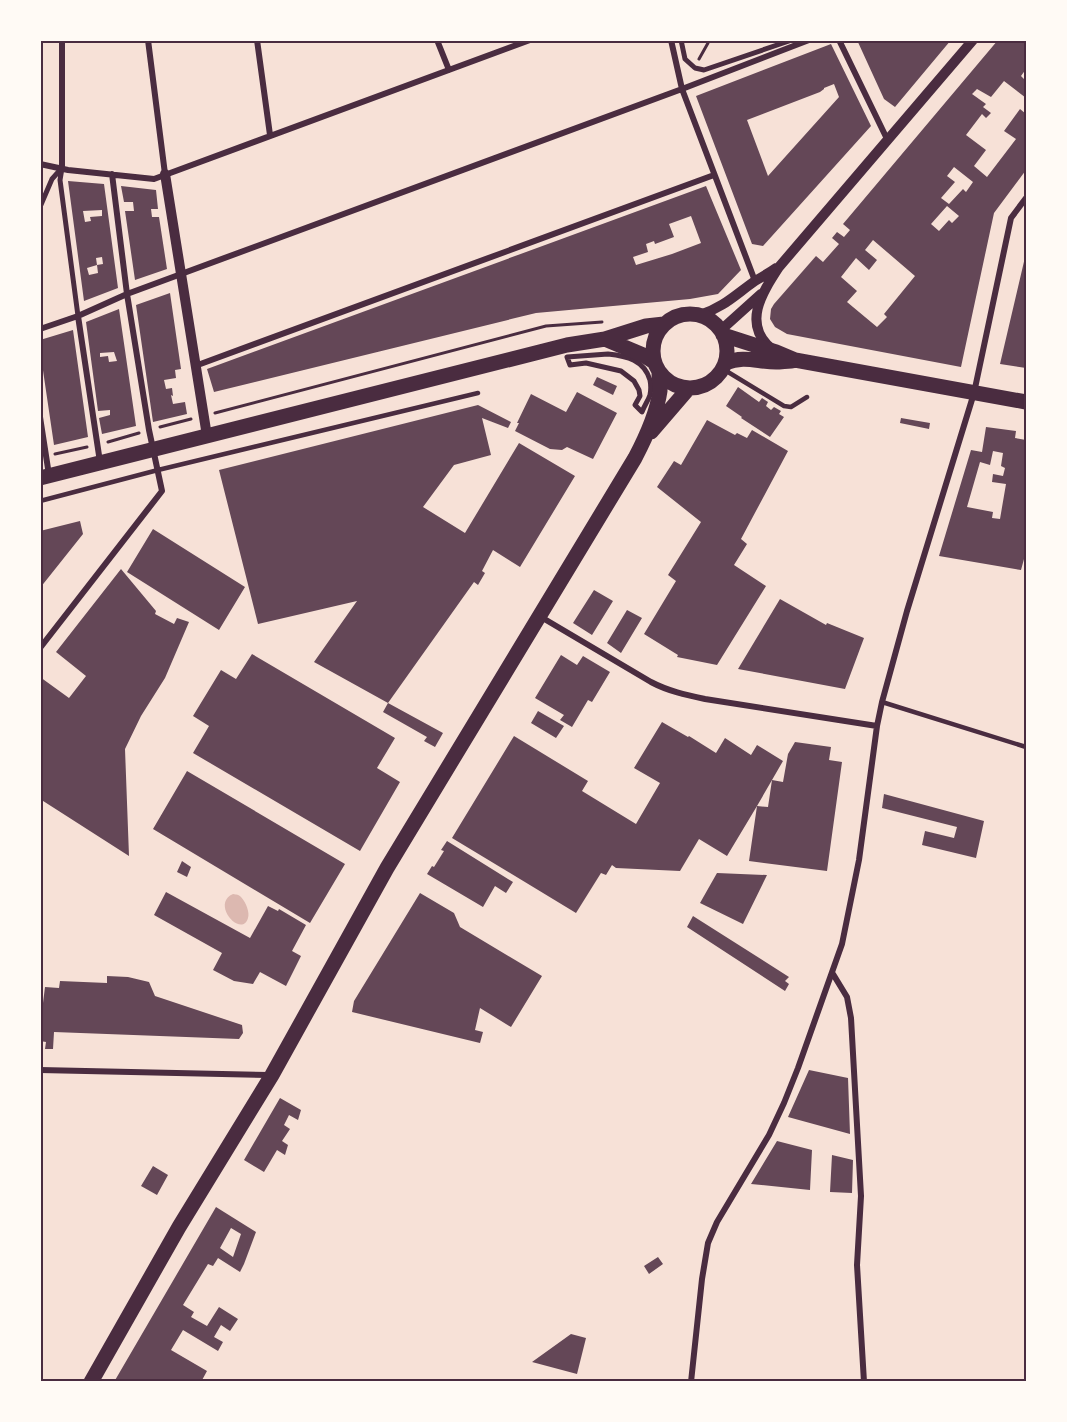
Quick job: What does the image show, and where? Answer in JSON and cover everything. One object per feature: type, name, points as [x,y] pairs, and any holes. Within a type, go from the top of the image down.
[{"type":"main road","points":[[91,1382],[179,1227],[272,1075],[387,868],[635,458],[646,436],[660,390],[656,367],[652,354],[656,335],[664,324],[673,318],[690,314],[700,315],[714,323],[722,333],[727,348],[724,366],[717,378],[699,388],[688,388],[680,387],[664,378],[656,367],[643,354],[605,339]]},
{"type":"main road","points":[[45,477],[567,345],[605,339],[646,326],[664,324]]},
{"type":"main road","points":[[722,333],[795,360],[1026,402]]},
{"type":"main road","points":[[724,366],[735,359],[743,358],[775,362],[795,360]]},
{"type":"main road","points":[[646,436],[688,388]]},
{"type":"street","points":[[62,40],[62,168],[60,180],[100,462]]},
{"type":"street","points":[[148,40],[165,174],[207,436]]},
{"type":"street","points":[[258,40],[270,135]]},
{"type":"street","points":[[437,40],[449,70]]},
{"type":"street","points":[[40,164],[68,170],[154,179],[530,40]]},
{"type":"street","points":[[671,40],[682,89],[755,281]]},
{"type":"street","points":[[681,40],[686,59],[695,68],[704,70],[792,40]]},
{"type":"street","points":[[40,329],[78,316],[127,294],[809,40]]},
{"type":"street","points":[[839,40],[888,141]]},
{"type":"street","points":[[722,333],[762,293],[779,267],[974,40]]},
{"type":"street","points":[[40,207],[52,179],[62,168]]},
{"type":"street","points":[[40,648],[162,491],[152,449],[127,294],[112,174]]},
{"type":"street","points":[[195,366],[714,175]]},
{"type":"street","points":[[691,1382],[708,1243],[717,1222],[769,1135],[780,1111],[798,1068],[842,944],[860,860],[882,702],[974,393],[1011,218],[1026,198]]},
{"type":"street","points":[[700,315],[727,303],[755,281],[779,267]]},
{"type":"street","points":[[762,293],[758,304],[758,328],[766,345],[776,352]]},
{"type":"street","points":[[608,354],[626,357],[641,364],[647,370],[651,385],[650,394],[642,412],[635,405],[640,396],[639,390],[634,381],[621,371],[586,363],[570,365],[567,357],[608,354]]},
{"type":"street","points":[[40,417],[46,456],[45,477]]},
{"type":"street","points":[[539,616],[663,689],[705,699],[877,726]]},
{"type":"street","points":[[832,974],[847,997],[851,1018],[861,1196],[857,1265],[864,1382]]},
{"type":"street","points":[[40,1070],[272,1075]]},
{"type":"lane","points":[[724,366],[784,406],[791,407],[807,397]]},
{"type":"lane","points":[[40,501],[158,470],[478,393]]},
{"type":"lane","points":[[882,702],[1026,747]]},
{"type":"path","points":[[46,456],[97,445],[546,326],[602,322]]},
{"type":"shaded area","points":[[233,894],[241,897],[247,908],[248,918],[240,925],[226,912],[227,899]]},
{"type":"building","points":[[857,40],[951,40],[895,107],[884,99]]},
{"type":"building","points":[[998,40],[1026,40],[1026,69],[1021,76],[1026,81],[1026,98],[1004,81],[991,97],[977,89],[972,94],[986,104],[983,107],[991,113],[986,118],[982,114],[966,135],[986,150],[974,166],[987,177],[1016,139],[1004,131],[1020,109],[1026,114],[1026,170],[994,213],[961,367],[787,334],[775,327],[770,319],[774,304],[816,256],[823,262],[839,244],[832,238],[837,232],[844,237],[850,230],[843,224]],"holes":[[[954,167],[973,182],[966,192],[963,189],[949,204],[941,198],[955,182],[947,176]],[[947,206],[959,216],[952,223],[949,220],[939,231],[931,224]],[[873,240],[915,276],[884,314],[887,317],[877,327],[847,302],[857,291],[841,277],[856,258],[869,270],[877,260],[865,250]]]},
{"type":"building","points":[[831,44],[871,126],[763,246],[752,244],[696,96]],"holes":[[[834,84],[839,97],[768,176],[747,120],[820,92]]]},
{"type":"building","points":[[68,181],[104,184],[118,288],[84,301]],"holes":[[[102,210],[102,216],[90,217],[91,221],[85,222],[83,211]],[[102,257],[103,264],[97,265],[96,258]],[[97,265],[98,273],[89,275],[87,268]]]},
{"type":"building","points":[[121,186],[156,190],[158,209],[151,209],[152,217],[159,217],[167,269],[135,280],[125,211],[134,211],[133,202],[124,202]]},
{"type":"building","points":[[706,186],[741,270],[718,294],[690,299],[536,313],[214,392],[207,369]],"holes":[[[691,216],[701,243],[636,265],[633,257],[648,252],[646,244],[654,241],[655,244],[674,237],[669,224]]]},
{"type":"building","points":[[1026,253],[1026,368],[1000,364]]},
{"type":"building","points":[[170,293],[181,369],[175,370],[176,378],[164,380],[166,389],[172,388],[173,404],[185,402],[187,414],[153,422],[136,305]]},
{"type":"building","points":[[119,309],[136,426],[102,434],[99,418],[110,415],[110,410],[98,411],[86,322]],"holes":[[[114,352],[117,361],[109,362],[108,356],[100,357],[100,353]]]},
{"type":"building","points":[[73,330],[88,437],[54,445],[40,340]]},
{"type":"building","points":[[597,377],[617,386],[613,395],[593,385]]},
{"type":"building","points":[[738,387],[759,402],[762,398],[768,402],[766,406],[771,410],[774,407],[781,411],[779,414],[784,417],[770,437],[726,406]]},
{"type":"building","points":[[577,392],[617,413],[593,459],[567,447],[562,450],[550,449],[515,431],[531,394],[566,412]]},
{"type":"building","points":[[478,405],[511,422],[508,428],[482,418],[491,455],[454,465],[423,507],[465,533],[519,443],[575,476],[520,567],[493,550],[482,571],[485,573],[478,585],[474,582],[388,703],[314,662],[357,601],[258,624],[219,470]]},
{"type":"building","points":[[901,418],[930,423],[929,429],[900,423]]},
{"type":"building","points":[[707,420],[735,435],[737,433],[747,438],[752,430],[788,451],[741,539],[747,544],[734,565],[766,586],[717,665],[677,657],[678,655],[644,634],[676,581],[668,575],[701,522],[657,487],[674,461],[681,465]]},
{"type":"building","points":[[986,427],[1016,431],[1015,438],[1026,440],[1026,560],[1024,559],[1021,570],[939,556],[971,450],[982,452]],"holes":[[[993,451],[1003,453],[1001,466],[1005,468],[1003,476],[993,474],[992,482],[1006,484],[1000,519],[992,518],[993,512],[967,507],[980,462],[990,465]]]},
{"type":"building","points":[[80,521],[83,534],[40,588],[40,531]]},
{"type":"building","points":[[153,529],[245,587],[219,630],[127,572]]},
{"type":"building","points":[[121,569],[156,611],[155,614],[174,624],[177,618],[189,622],[165,678],[141,716],[125,749],[129,856],[40,799],[40,677],[69,698],[86,676],[56,652]]},
{"type":"building","points":[[594,590],[613,601],[592,635],[573,623]]},
{"type":"building","points":[[780,599],[826,625],[827,623],[864,638],[845,689],[738,669]]},
{"type":"building","points":[[627,610],[642,618],[621,653],[607,643]]},
{"type":"building","points":[[252,654],[395,738],[377,768],[400,782],[360,851],[193,753],[209,726],[193,716],[221,670],[236,679]]},
{"type":"building","points":[[561,655],[577,665],[583,656],[610,672],[592,702],[588,700],[572,727],[560,720],[564,715],[535,698]]},
{"type":"building","points":[[388,703],[443,733],[435,747],[424,741],[427,737],[383,712]]},
{"type":"building","points":[[538,711],[564,726],[556,738],[531,723]]},
{"type":"building","points":[[662,722],[716,753],[725,738],[751,755],[757,745],[783,761],[727,856],[699,839],[680,871],[616,868],[612,865],[606,875],[601,873],[576,913],[452,838],[514,736],[588,781],[582,791],[636,824],[660,783],[634,768]]},
{"type":"building","points":[[795,742],[831,747],[829,760],[842,762],[827,871],[749,861],[757,806],[768,807],[772,780],[783,782],[788,754]]},
{"type":"building","points":[[187,771],[345,864],[310,923],[153,829]]},
{"type":"building","points":[[884,794],[984,821],[976,858],[922,845],[925,831],[954,838],[957,827],[882,808]]},
{"type":"building","points":[[447,841],[513,882],[506,893],[495,886],[483,907],[427,874],[444,851],[441,850]]},
{"type":"building","points":[[182,861],[191,867],[187,877],[177,872]]},
{"type":"building","points":[[717,873],[767,875],[743,924],[700,903]]},
{"type":"building","points":[[166,892],[250,938],[268,906],[278,911],[279,909],[306,925],[292,951],[301,956],[286,986],[260,972],[253,984],[234,981],[213,970],[222,953],[154,915]]},
{"type":"building","points":[[420,893],[454,913],[460,927],[542,976],[511,1027],[480,1008],[475,1030],[483,1032],[480,1043],[352,1012],[354,1001]]},
{"type":"building","points":[[693,916],[789,977],[785,981],[789,984],[785,991],[687,927]]},
{"type":"building","points":[[107,976],[128,977],[149,982],[155,996],[242,1025],[243,1033],[239,1039],[54,1032],[53,1049],[45,1049],[46,1042],[40,1041],[40,1027],[45,987],[59,988],[60,981],[107,983]]},
{"type":"building","points":[[809,1070],[848,1078],[850,1134],[788,1117]]},
{"type":"building","points":[[280,1098],[301,1110],[298,1120],[289,1115],[284,1125],[290,1129],[282,1141],[288,1145],[285,1155],[277,1150],[264,1172],[244,1160]]},
{"type":"building","points":[[777,1141],[812,1150],[810,1190],[751,1184]]},
{"type":"building","points":[[832,1155],[853,1160],[852,1193],[830,1192]]},
{"type":"building","points":[[153,1166],[168,1175],[157,1195],[141,1186]]},
{"type":"building","points":[[216,1207],[256,1232],[240,1272],[218,1258],[213,1266],[208,1264],[183,1305],[194,1312],[191,1317],[207,1326],[219,1307],[238,1319],[230,1331],[221,1325],[214,1337],[223,1342],[218,1351],[183,1330],[171,1350],[207,1371],[201,1382],[114,1382]],"holes":[[[231,1228],[241,1234],[233,1257],[220,1248]]]},
{"type":"building","points":[[658,1257],[663,1264],[649,1274],[644,1266]]},
{"type":"building","points":[[571,1334],[586,1338],[577,1374],[532,1362]]}]
